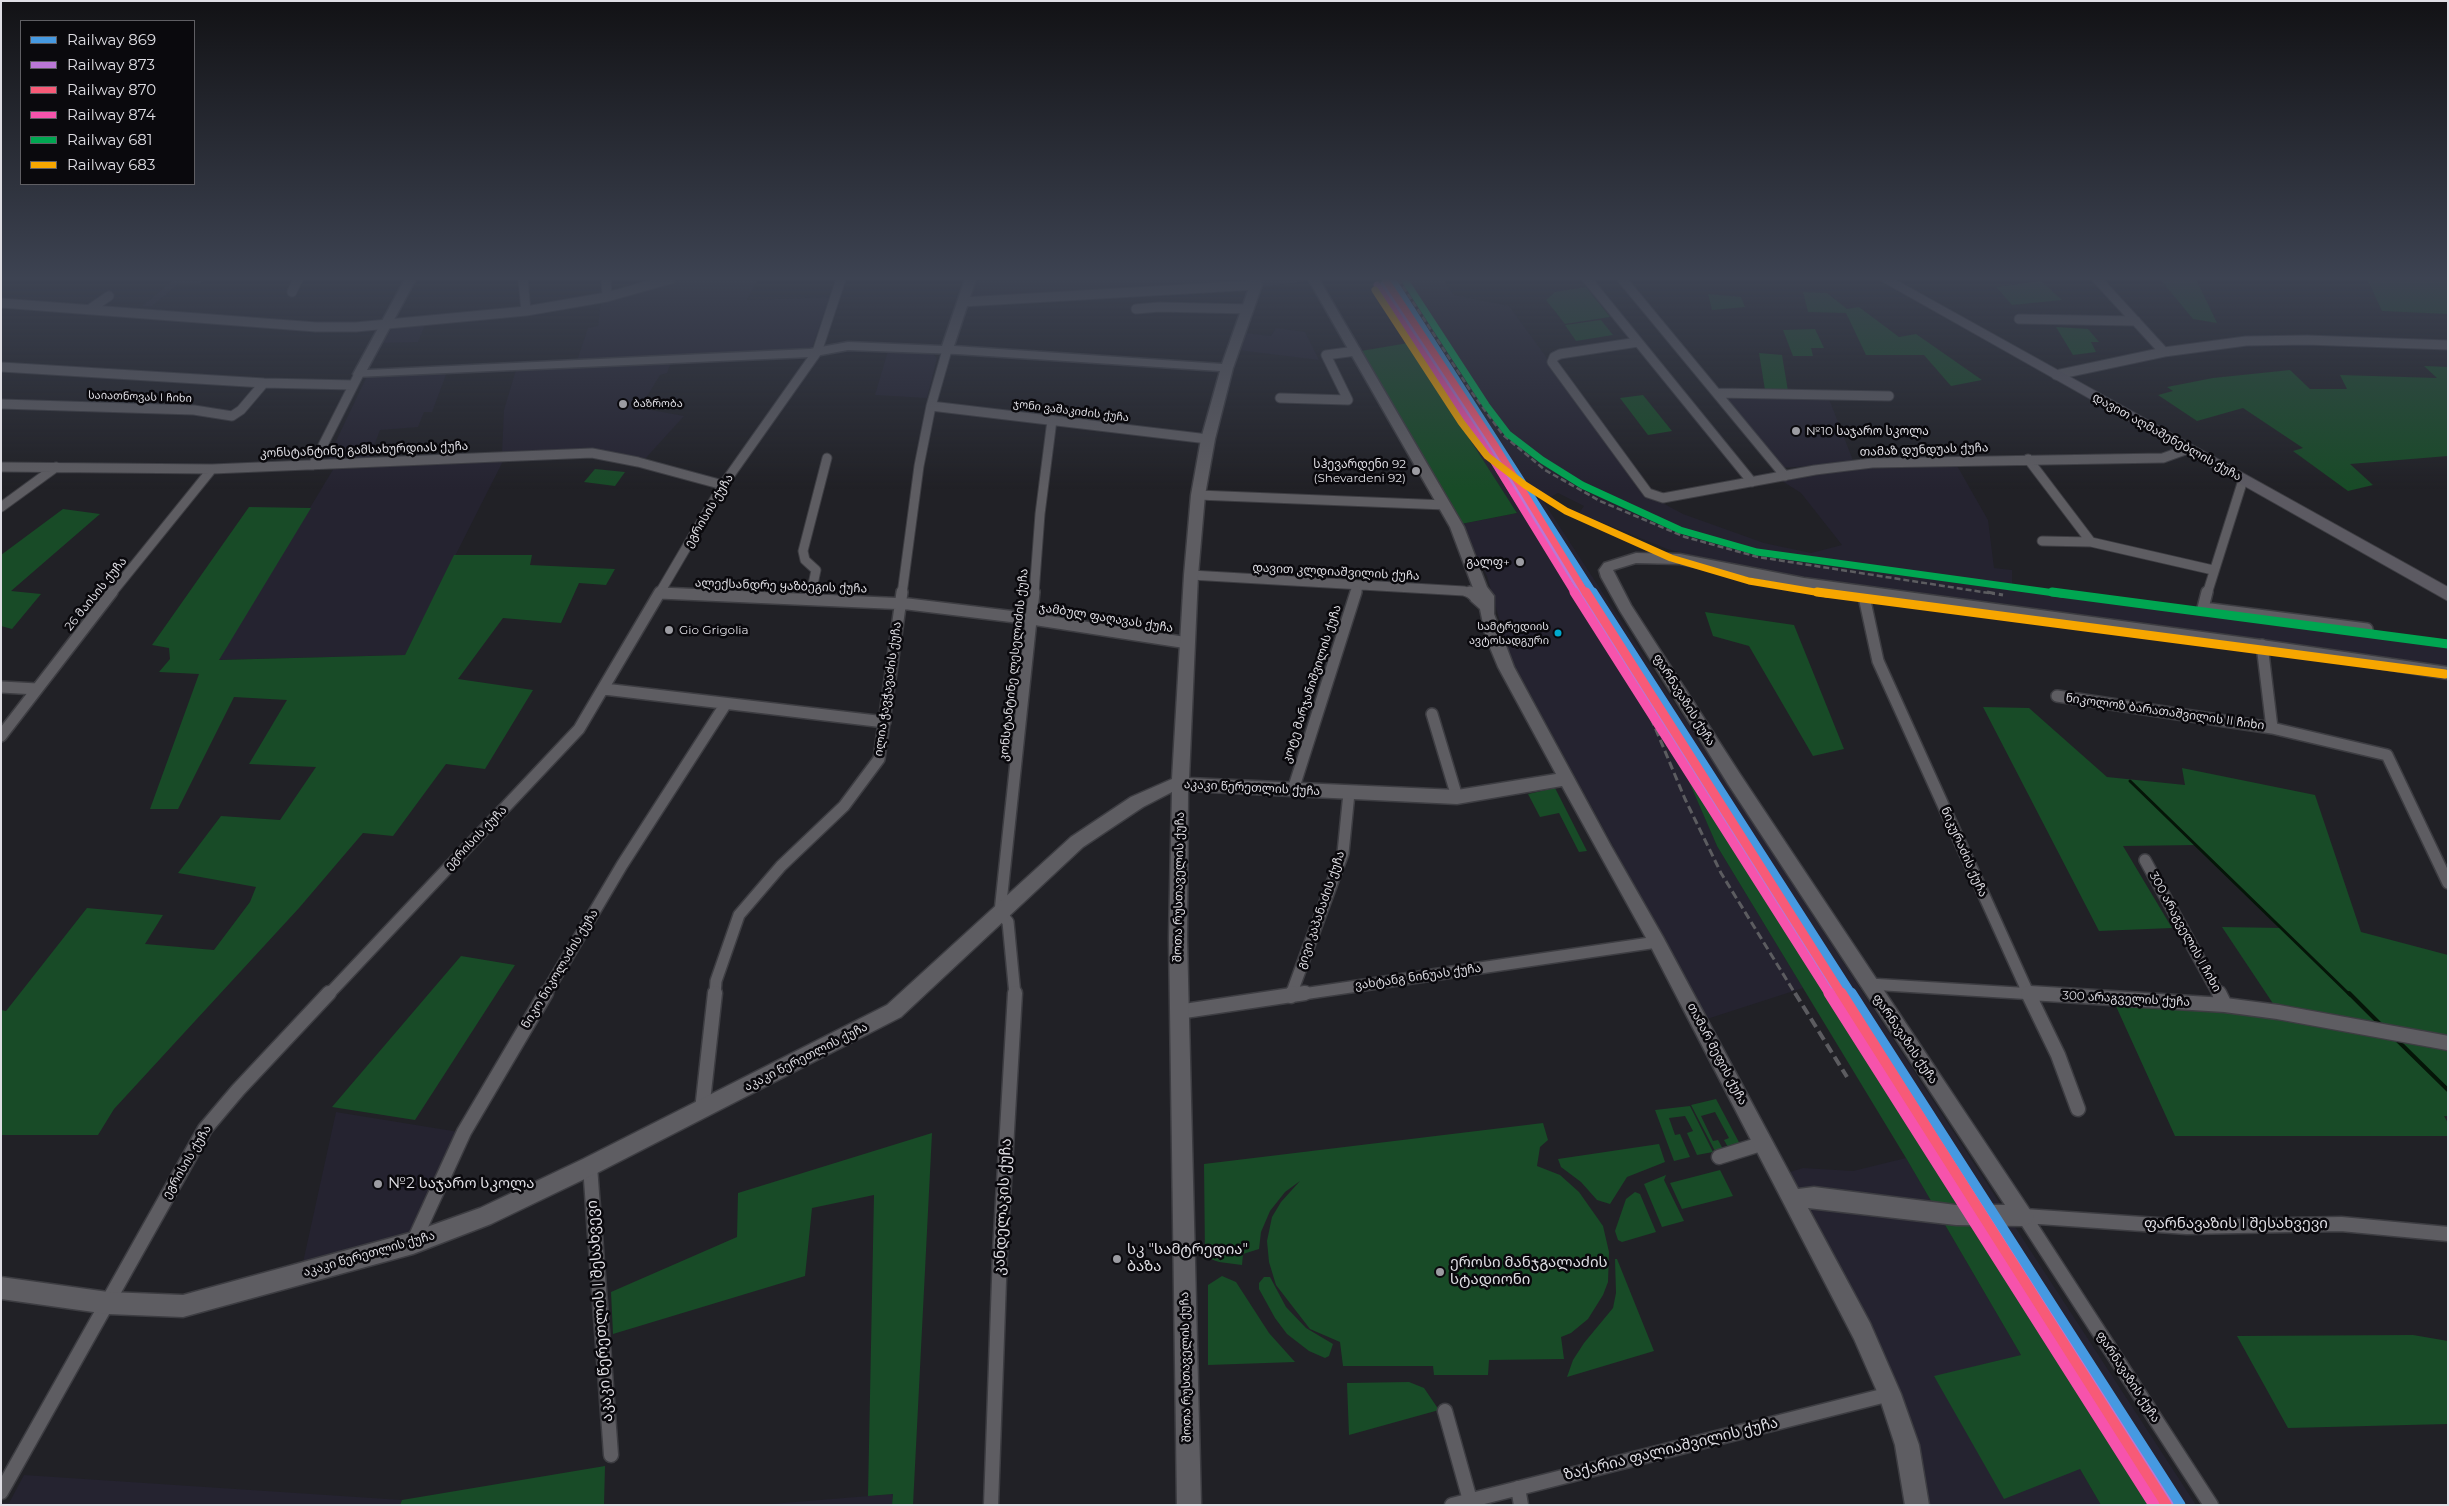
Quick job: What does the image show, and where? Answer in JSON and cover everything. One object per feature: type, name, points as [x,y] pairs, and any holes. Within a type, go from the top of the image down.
[{"type":"main road","name":"დავით აღმაშენებლის ქუჩა","points":[[2010,349],[2448,595]]},
{"type":"main road","name":"თამარ მეფის ქუჩა","points":[[1764,1143],[1862,1331],[1890,1394],[1907,1445],[1918,1505]]},
{"type":"street","points":[[313,466],[371,349]]},
{"type":"street","points":[[359,374],[817,352],[831,349]]},
{"type":"street","points":[[929,349],[1227,368]]},
{"type":"street","name":"შოთა რუსთაველის ქუჩა","points":[[1189,1505],[1178,1012],[1181,784],[1191,575],[1198,496],[1208,439],[1234,349]]},
{"type":"street","name":"თამაზ დუნდუას ქუჩა","points":[[1591,349],[1560,354],[1552,362],[1648,493],[1663,498],[1815,470],[1872,463],[2163,458],[2188,449]]},
{"type":"street","points":[[1644,349],[1752,482]]},
{"type":"street","points":[[1681,349],[1785,476]]},
{"type":"street","points":[[2056,375],[2184,349]]},
{"type":"street","name":"ილია ჭავჭავაძის ქუჩა","points":[[702,1110],[716,981],[739,915],[781,866],[844,806],[879,760],[919,466],[931,406],[947,350]]},
{"type":"street","points":[[1280,398],[1348,400],[1326,355],[1356,351]]},
{"type":"street","name":"თამარ მეფის ქუჩა","points":[[1356,351],[1457,527],[1494,638],[1506,667],[1658,942],[1764,1143]]},
{"type":"street","name":"ეგრისის ქუჩა","points":[[1,1492],[108,1303],[130,1258],[205,1128],[245,1082],[579,729],[604,690],[723,485],[817,352]]},
{"type":"street","points":[[1,367],[264,383],[353,385]]},
{"type":"street","name":"საიათნოვას I ჩიხი","points":[[1,404],[194,410],[232,416],[242,410],[264,383]]},
{"type":"street","points":[[1717,393],[1889,396]]},
{"type":"street","name":"ჯონი ვაშაკიძის ქუჩა","points":[[931,406],[1208,439]]},
{"type":"street","name":"კონსტანტინე ლესელიძის ქუჩა","points":[[1000,912],[1032,619],[1040,514],[1052,420]]},
{"type":"street","name":"კონსტანტინე გამსახურდიას ქუჩა","points":[[1,467],[212,469],[592,453],[630,460],[723,485]]},
{"type":"street","points":[[810,599],[816,570],[805,560],[803,551],[827,458]]},
{"type":"street","points":[[2028,459],[2091,542]]},
{"type":"street","points":[[1,507],[56,467]]},
{"type":"street","name":"26 მაისის ქუჩა","points":[[1,736],[212,469]]},
{"type":"street","points":[[2243,480],[2212,570],[2203,608],[2367,629]]},
{"type":"street","points":[[1198,496],[1445,505]]},
{"type":"street","points":[[2042,540],[2091,542],[2212,570]]},
{"type":"street","name":"ფარნავაზის ქუჩა","points":[[1863,592],[1659,556],[1616,562],[1606,570],[1625,607],[1869,984],[2024,1216],[2211,1505]]},
{"type":"street","name":"დავით კლდიაშვილის ქუჩა","points":[[1191,575],[1464,591],[1470,592],[1482,602]]},
{"type":"street","name":"კოტე მარჯანიშვილის ქუჩა","points":[[1293,790],[1358,586]]},
{"type":"street","points":[[1863,592],[2262,645],[2448,673]]},
{"type":"street","name":"ნიკურაძის ქუჩა","points":[[1863,592],[1878,661],[2028,993],[2058,1055],[2078,1108]]},
{"type":"street","name":"ალექსანდრე ყაზბეგის ქუჩა","points":[[660,593],[900,604]]},
{"type":"street","name":"ჯამბულ ფაღავას ქუჩა","points":[[900,604],[1032,619],[1188,642]]},
{"type":"street","name":"ნიკოლოზ ბარათაშვილის II ჩიხი","points":[[2262,645],[2272,728]]},
{"type":"street","points":[[1,687],[37,689]]},
{"type":"street","points":[[604,690],[885,722]]},
{"type":"street","name":"ნიკოლოზ ბარათაშვილის II ჩიხი","points":[[2057,696],[2272,728],[2387,755],[2448,883]]},
{"type":"street","name":"ნიკო ნიკოლაძის ქუჩა","points":[[413,1243],[469,1123],[622,865],[725,705]]},
{"type":"street","points":[[1432,714],[1457,797]]},
{"type":"street","name":"აკაკი წერეთლის ქუჩა","points":[[1,1288],[108,1303],[183,1306],[413,1243],[484,1217],[702,1110],[894,1011],[1077,842],[1137,802],[1169,786],[1181,784],[1457,797],[1567,779]]},
{"type":"street","name":"გივი კაპანაძის ქუჩა","points":[[1291,996],[1343,852],[1348,793]]},
{"type":"street","name":"300 არაგველის I ჩიხი","points":[[2145,860],[2225,1005]]},
{"type":"street","name":"კანდელაკის ქუჩა","points":[[991,1505],[1000,1252],[1015,994],[1008,922],[1000,912]]},
{"type":"street","name":"ვახტანგ ნინუას ქუჩა","points":[[1178,1012],[1658,942]]},
{"type":"street","name":"300 არაგველის ქუჩა","points":[[1869,984],[2225,1005],[2278,1012],[2448,1042]]},
{"type":"street","points":[[1719,1157],[1764,1143]]},
{"type":"street","name":"აკაკი წერეთლის I შესახვევი","points":[[590,1166],[611,1455]]},
{"type":"street","points":[[1794,1200],[1814,1197],[1956,1216],[2024,1216]]},
{"type":"street","name":"ფარნავაზის I შესახვევი","points":[[2024,1216],[2187,1227],[2341,1224],[2448,1234]]},
{"type":"street","name":"ზაქარია ფალიაშვილის ქუჩა","points":[[1452,1505],[1890,1394]]},
{"type":"street","points":[[1445,1411],[1470,1500]]},
{"type":"street","points":[[1518,1488],[1521,1505]]},
{"type":"shaded area","points":[[581,349],[812,349],[811,351],[577,361]]},
{"type":"shaded area","points":[[1314,349],[1319,360],[1238,350]]},
{"type":"shaded area","points":[[1412,349],[1541,349],[1646,494],[1683,514],[1764,543],[1811,553],[1842,545],[1801,493],[1779,479],[1874,466],[1956,464],[1988,520],[1994,568],[2012,570],[2012,585],[2448,643],[2448,669],[1758,572],[1667,549],[1579,513],[1584,506],[1558,493],[1543,501],[2196,1505],[2150,1505],[1686,774],[1717,846],[1803,988],[1707,1019],[1510,657],[1487,576],[1461,524],[1517,513]]},
{"type":"shaded area","points":[[888,351],[932,353],[937,358],[927,398],[875,395]]},
{"type":"shaded area","points":[[672,360],[667,373],[660,375],[640,408],[684,416],[644,460],[593,450],[502,454],[504,410],[516,370]]},
{"type":"shaded area","points":[[447,372],[432,412],[424,412],[418,427],[380,430],[369,459],[327,460],[367,376]]},
{"type":"shaded area","name":"№10 საჯარო სკოლა","points":[[1721,394],[1829,399],[1854,463],[1780,468]]},
{"type":"shaded area","points":[[503,461],[405,655],[218,660],[334,468]]},
{"type":"shaded area","name":"№2 საჯარო სკოლა","points":[[336,1112],[459,1132],[411,1236],[302,1267]]},
{"type":"shaded area","points":[[1906,1158],[2021,1355],[1934,1377],[2080,1469],[2101,1505],[1928,1505],[1874,1336],[1790,1172],[1803,1168],[1853,1171]]},
{"type":"shaded area","points":[[24,1475],[402,1500],[400,1505],[1,1505],[1,1503],[9,1503]]},
{"type":"shaded area","points":[[893,1494],[892,1505],[768,1505],[771,1504]]},
{"type":"green space","points":[[1412,349],[1517,513],[1461,524],[1361,351]]},
{"type":"green space","points":[[1790,349],[1811,349],[1813,356],[1793,356]]},
{"type":"green space","points":[[1863,349],[1938,349],[1982,380],[1951,386],[1924,355],[1866,355]]},
{"type":"green space","points":[[2070,349],[2095,349],[2096,352],[2073,355]]},
{"type":"green space","points":[[1759,353],[1782,355],[1788,391],[1765,390]]},
{"type":"green space","points":[[2424,366],[2448,367],[2448,456],[2350,464],[2373,485],[2348,491],[2293,451],[2303,448],[2243,408],[2197,421],[2158,395],[2173,391],[2167,387],[2213,378],[2290,370],[2310,389],[2347,389],[2340,375],[2437,378]]},
{"type":"green space","points":[[1643,395],[1672,431],[1648,435],[1620,398]]},
{"type":"green space","points":[[595,469],[625,472],[615,486],[584,482]]},
{"type":"green space","points":[[249,507],[311,508],[219,660],[405,655],[454,555],[532,555],[530,565],[615,569],[606,585],[579,583],[561,623],[503,618],[458,679],[533,690],[485,769],[446,764],[393,836],[363,833],[299,908],[114,1109],[98,1135],[1,1135],[1,1010],[6,1011],[87,908],[163,915],[145,944],[214,950],[250,902],[256,887],[178,873],[221,816],[280,820],[316,767],[249,764],[287,700],[234,697],[178,809],[150,809],[199,674],[159,672],[170,659],[169,648],[152,645]]},
{"type":"green space","points":[[63,509],[100,514],[11,591],[41,594],[12,629],[1,626],[1,555]]},
{"type":"green space","points":[[1705,612],[1794,625],[1844,749],[1813,756],[1749,646],[1713,636]]},
{"type":"green space","points":[[1983,707],[2029,708],[2107,777],[2185,785],[2182,768],[2315,795],[2361,932],[2448,955],[2448,1037],[2274,1005],[2222,927],[2282,928],[2196,845],[2123,846],[2172,928],[2099,931]]},
{"type":"green space","points":[[1684,770],[1952,1185],[2150,1505],[2101,1505],[2080,1469],[2004,1499],[1934,1376],[2021,1355],[1906,1158],[1717,846]]},
{"type":"green space","points":[[1555,788],[1587,851],[1579,852],[1559,813],[1540,817],[1528,794]]},
{"type":"green space","points":[[461,956],[515,965],[415,1120],[332,1107]]},
{"type":"green space","points":[[2115,1004],[2229,1010],[2448,1046],[2448,1116],[2444,1116],[2448,1123],[2448,1136],[2175,1136]]},
{"type":"green space","points":[[1716,1099],[1741,1146],[1729,1149],[1724,1140],[1729,1138],[1715,1112],[1701,1116],[1713,1141],[1718,1140],[1724,1151],[1716,1153],[1691,1105]]},
{"type":"green space","points":[[1690,1106],[1713,1152],[1697,1155],[1687,1133],[1693,1131],[1685,1116],[1669,1118],[1675,1135],[1680,1134],[1690,1157],[1674,1161],[1655,1110]]},
{"type":"green space","name":"ეროსი მანჯგალაძის სტადიონი","points":[[1543,1123],[1548,1140],[1540,1147],[1537,1166],[1560,1175],[1579,1192],[1603,1226],[1609,1252],[1608,1282],[1603,1295],[1588,1319],[1571,1333],[1561,1337],[1564,1359],[1489,1360],[1488,1375],[1434,1375],[1433,1366],[1343,1366],[1340,1342],[1310,1329],[1276,1285],[1269,1262],[1267,1241],[1272,1217],[1281,1202],[1300,1181],[1285,1192],[1270,1211],[1261,1232],[1259,1249],[1243,1254],[1242,1265],[1219,1262],[1205,1257],[1204,1164]]},
{"type":"green space","points":[[932,1133],[913,1505],[892,1505],[893,1494],[868,1496],[874,1195],[812,1208],[805,1276],[613,1334],[611,1292],[737,1237],[738,1193]]},
{"type":"green space","points":[[1659,1144],[1665,1162],[1627,1177],[1610,1204],[1597,1200],[1581,1182],[1561,1167],[1558,1159]]},
{"type":"green space","points":[[1720,1170],[1733,1196],[1682,1209],[1670,1183]]},
{"type":"green space","points":[[1666,1175],[1664,1180],[1684,1221],[1662,1227],[1644,1184]]},
{"type":"green space","points":[[1635,1192],[1640,1194],[1656,1232],[1622,1242],[1618,1240],[1615,1231],[1626,1199]]},
{"type":"green space","points":[[1615,1259],[1617,1259],[1654,1351],[1567,1377],[1573,1360],[1584,1343],[1613,1308],[1616,1293]]},
{"type":"green space","points":[[1222,1276],[1236,1282],[1269,1333],[1295,1362],[1208,1365],[1208,1285]]},
{"type":"green space","points":[[1264,1277],[1270,1277],[1286,1307],[1306,1328],[1333,1344],[1329,1356],[1325,1358],[1309,1351],[1287,1334],[1275,1318],[1259,1289],[1259,1283]]},
{"type":"green space","points":[[2413,1335],[2448,1341],[2448,1424],[2288,1428],[2237,1336]]},
{"type":"green space","points":[[1409,1382],[1424,1388],[1439,1410],[1349,1435],[1347,1383]]},
{"type":"green space","points":[[605,1466],[604,1505],[400,1505],[402,1500]]},
{"type":"waterway","points":[[2130,781],[2350,995]]},
{"type":"waterway","points":[[2349,993],[2381,1025]]},
{"type":"waterway","points":[[2396,1039],[2448,1090]]},
{"type":"railway","points":[[1421,349],[1534,530],[1579,594]]},
{"type":"railway","points":[[1444,349],[1503,435],[1545,470],[1600,501],[1685,537],[1758,557],[1995,594]]},
{"type":"railway","points":[[1578,592],[1604,630]]},
{"type":"railway","points":[[1987,592],[2003,595]]},
{"type":"railway","points":[[1605,620],[1636,682],[1685,799],[1721,873],[1796,995]]},
{"type":"railway","points":[[1795,993],[1847,1077]]},
{"type":"rail line","name":"683","points":[[1414,349],[1461,422],[1487,456],[1525,485],[1566,511],[1671,558],[1749,581],[1784,588],[2445,674]]},
{"type":"rail line","name":"874","points":[[1420,349],[1488,452],[1566,579],[2154,1505]]},
{"type":"rail line","name":"873","points":[[1426,349],[2168,1505]]},
{"type":"rail line","name":"870","points":[[1431,349],[1496,447],[1574,574],[2166,1505]]},
{"type":"rail line","name":"869","points":[[1437,349],[2180,1505]]},
{"type":"rail line","name":"681","points":[[1450,349],[1486,405],[1508,434],[1542,460],[1582,485],[1680,530],[1757,552],[1789,558],[2448,644]]},
{"type":"place","name":"ბაზრობა","points":[[623,404]]},
{"type":"place","name":"№10 საჯარო სკოლა","points":[[1796,431]]},
{"type":"place","name":"სჰევარდენი 92 (Shevardeni 92)","points":[[1416,471]]},
{"type":"place","name":"გალფ+","points":[[1520,562]]},
{"type":"place","name":"Gio Grigolia","points":[[669,630]]},
{"type":"place","name":"სამტრედიის ავტოსადგური","points":[[1558,633]]},
{"type":"place","name":"№2 საჯარო სკოლა","points":[[378,1184]]},
{"type":"place","name":"სკ \"სამტრედია\" ბაზა","points":[[1117,1259]]},
{"type":"place","name":"ეროსი მანჯგალაძის სტადიონი","points":[[1440,1272]]}]
